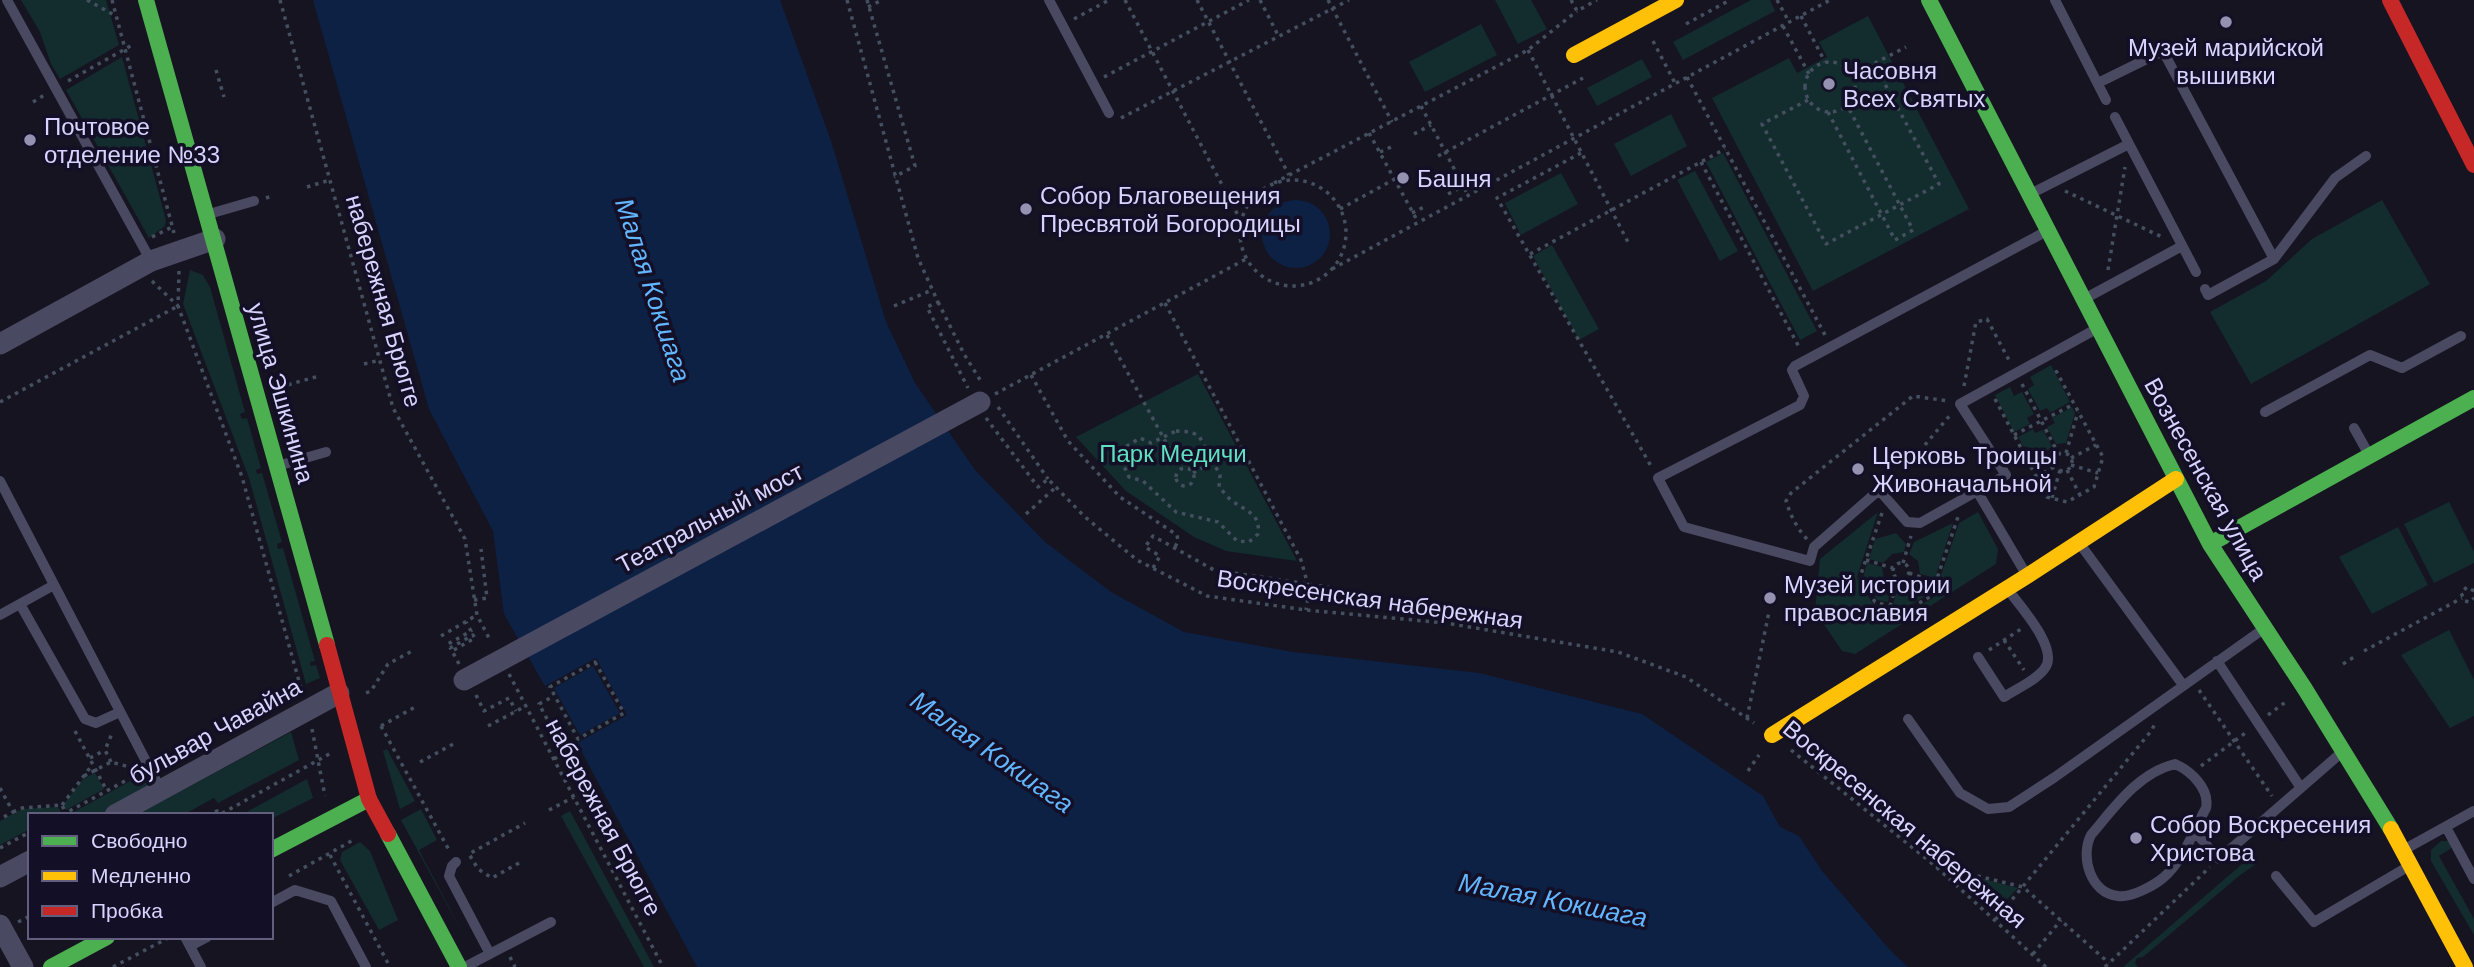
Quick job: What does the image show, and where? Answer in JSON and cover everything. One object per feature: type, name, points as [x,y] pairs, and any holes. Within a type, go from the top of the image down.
[{"type":"main road","name":"улица Эшкинина","points":[[146,0],[215,239],[369,799],[459,967]]},
{"type":"main road","points":[[1574,55],[1676,0]]},
{"type":"main road","name":"Вознесенская улица","points":[[1929,0],[2210,544],[2408,857],[2465,967]]},
{"type":"main road","points":[[2390,0],[2474,165]]},
{"type":"main road","points":[[2210,544],[2474,398]]},
{"type":"main road","points":[[1772,736],[2176,479]]},
{"type":"main road","points":[[273,849],[369,799]]},
{"type":"main road","points":[[51,967],[83,955],[104,939]]},
{"type":"street","points":[[0,344],[215,239]]},
{"type":"street","name":"Театральный мост","points":[[464,680],[977,402]]},
{"type":"street","name":"бульвар Чавайна","points":[[119,813],[339,693]]},
{"type":"street","points":[[0,877],[28,862]]},
{"type":"street","points":[[0,925],[23,967]]},
{"type":"lane","points":[[7,0],[151,270]]},
{"type":"lane","points":[[1049,0],[1109,113]]},
{"type":"lane","points":[[2055,0],[2106,100]]},
{"type":"lane","points":[[2098,83],[2163,51],[2274,259]]},
{"type":"lane","points":[[2115,117],[2196,272]]},
{"type":"lane","points":[[2030,194],[2129,144]]},
{"type":"lane","points":[[2205,289],[2208,295],[2274,259],[2335,178],[2366,156]]},
{"type":"lane","points":[[208,215],[254,201]]},
{"type":"lane","points":[[2047,230],[1806,360],[1793,370],[1804,396],[1800,405],[1658,478],[1684,527],[1810,561],[1815,547],[1879,490],[1907,522],[1915,524],[2006,474],[1960,404],[2099,327]]},
{"type":"lane","points":[[2084,299],[2182,246]]},
{"type":"lane","points":[[2265,412],[2370,355],[2402,368],[2461,336]]},
{"type":"lane","points":[[2326,379],[2333,391]]},
{"type":"lane","points":[[2354,428],[2370,456]]},
{"type":"lane","points":[[278,466],[326,452]]},
{"type":"lane","points":[[0,481],[161,790]]},
{"type":"lane","points":[[1977,491],[2027,576]]},
{"type":"lane","points":[[2079,542],[2187,683]]},
{"type":"lane","points":[[0,615],[54,585]]},
{"type":"lane","points":[[1978,657],[2004,697],[2043,671],[2050,656],[2048,647],[2008,588]]},
{"type":"lane","points":[[20,604],[85,719],[96,723],[120,712]]},
{"type":"lane","points":[[1908,719],[1960,793],[1979,805],[1999,809],[2010,807],[2264,628]]},
{"type":"lane","points":[[2217,661],[2301,788]]},
{"type":"lane","points":[[2193,831],[2219,859],[2344,752]]},
{"type":"lane","points":[[2175,764],[2190,774],[2203,788],[2207,801],[2193,831],[2171,870],[2161,879],[2130,895],[2115,896],[2095,881],[2088,868],[2086,849],[2091,835],[2135,787],[2156,771],[2175,764]]},
{"type":"lane","points":[[2276,876],[2314,922],[2408,857],[2446,827],[2474,811]]},
{"type":"lane","points":[[2446,827],[2474,879]]},
{"type":"lane","points":[[456,862],[449,876],[490,954]]},
{"type":"lane","points":[[273,902],[295,890],[331,901],[366,967]]},
{"type":"lane","points":[[465,967],[551,922]]},
{"type":"lane","points":[[188,942],[201,967]]},
{"type":"path","points":[[87,0],[116,16]]},
{"type":"path","points":[[112,0],[172,227]]},
{"type":"path","name":"набережная Брюгге","points":[[280,0],[393,408],[465,539],[477,615],[490,640]]},
{"type":"path","name":"Воскресенская набережная","points":[[847,0],[918,258],[938,302],[927,307],[977,402],[1038,487],[1048,479],[1084,517],[1137,559],[1207,596],[1306,610],[1446,623],[1618,652],[1686,677],[1772,736],[1934,865],[2046,967]]},
{"type":"path","points":[[867,0],[915,166],[894,177]]},
{"type":"path","points":[[869,7],[882,0]]},
{"type":"path","points":[[1063,25],[1109,0]]},
{"type":"path","points":[[1125,0],[1241,221],[1242,248],[1247,259],[1257,272],[1284,285],[1306,284],[1317,280],[1418,222],[1830,0]]},
{"type":"path","points":[[1197,0],[1289,175]]},
{"type":"path","points":[[1093,83],[1249,0]]},
{"type":"path","points":[[1260,0],[1279,37]]},
{"type":"path","points":[[1328,0],[1392,121]]},
{"type":"path","points":[[1109,113],[1114,117],[1123,117],[1349,0]]},
{"type":"path","points":[[1571,0],[1577,11]]},
{"type":"path","points":[[1241,221],[1249,203],[1260,191],[1528,50],[1577,11],[1597,0]]},
{"type":"path","points":[[1777,0],[1789,22]]},
{"type":"path","points":[[1801,16],[1825,62]]},
{"type":"path","points":[[1783,26],[1809,74]]},
{"type":"path","points":[[1653,41],[1675,83]]},
{"type":"path","points":[[33,102],[125,47]]},
{"type":"path","points":[[1852,75],[1906,47]]},
{"type":"path","points":[[1528,50],[1629,244]]},
{"type":"path","points":[[1825,62],[1840,64],[1852,75],[1855,91],[1847,105],[1835,112],[1816,108],[1808,100],[1805,83],[1809,74],[1825,62]]},
{"type":"path","points":[[1808,100],[1762,124],[1826,244],[1939,184],[1874,64]]},
{"type":"path","points":[[216,70],[224,97]]},
{"type":"path","points":[[1687,77],[1831,346]]},
{"type":"path","points":[[1438,156],[1536,103]]},
{"type":"path","points":[[1828,112],[1895,240],[1913,230],[1847,105]]},
{"type":"path","points":[[1421,106],[1468,195]]},
{"type":"path","points":[[1414,134],[1431,125]]},
{"type":"path","points":[[1369,133],[1418,222]]},
{"type":"path","points":[[2105,287],[2129,144]]},
{"type":"path","points":[[1380,153],[1391,147]]},
{"type":"path","points":[[1530,254],[1725,149]]},
{"type":"path","points":[[1581,153],[1497,198],[1658,478]]},
{"type":"path","points":[[1701,162],[1806,360]]},
{"type":"path","points":[[1340,209],[1395,179]]},
{"type":"path","points":[[307,187],[330,180]]},
{"type":"path","points":[[1274,183],[1305,181],[1331,196],[1340,209],[1345,223],[1345,237],[1342,253],[1332,269]]},
{"type":"path","points":[[2051,184],[2182,246]]},
{"type":"path","points":[[1448,194],[1464,186]]},
{"type":"path","points":[[1412,213],[1424,207]]},
{"type":"path","points":[[977,402],[1247,259]]},
{"type":"path","points":[[151,270],[178,306],[242,477],[308,710],[327,796]]},
{"type":"path","points":[[894,306],[932,290]]},
{"type":"path","points":[[938,302],[964,354]]},
{"type":"path","points":[[1165,303],[1301,560],[1308,584]]},
{"type":"path","points":[[0,402],[178,306]]},
{"type":"path","points":[[1106,334],[1180,468]]},
{"type":"path","points":[[1989,388],[2047,496],[2067,502],[2080,495],[2094,487],[2103,457],[2048,355]]},
{"type":"path","points":[[364,364],[380,360]]},
{"type":"path","points":[[1031,375],[1068,441],[1120,497],[1177,535],[1178,541],[1174,549]]},
{"type":"path","points":[[280,387],[319,376]]},
{"type":"path","points":[[1815,547],[1796,527],[1786,501],[1791,493],[1913,396],[1960,404]]},
{"type":"path","points":[[2014,435],[2074,404]]},
{"type":"path","points":[[2066,454],[2078,412]]},
{"type":"path","points":[[1176,431],[1191,432],[1199,436],[1220,475],[1219,487],[1230,499],[1254,514],[1259,524],[1258,534],[1249,542],[1237,541],[1218,522],[1176,512],[1143,481],[1129,477],[1122,462],[1127,446],[1140,438],[1151,443],[1164,438],[1176,431]]},
{"type":"path","points":[[2071,458],[2096,445]]},
{"type":"path","points":[[1025,448],[1048,479]]},
{"type":"path","points":[[1193,473],[1237,449]]},
{"type":"path","points":[[2022,450],[2055,460]]},
{"type":"path","points":[[2067,470],[2060,470],[2055,460],[2059,454],[2066,454],[2071,458]]},
{"type":"path","points":[[2067,470],[2071,465],[2071,458]]},
{"type":"path","points":[[2071,465],[2098,473]]},
{"type":"path","points":[[2036,477],[2056,466]]},
{"type":"path","points":[[1180,468],[1188,468],[1193,473],[1194,480],[1189,486],[1182,486],[1176,481],[1175,474],[1180,468]]},
{"type":"path","points":[[2052,498],[2060,470]]},
{"type":"path","points":[[2067,470],[2080,495]]},
{"type":"path","points":[[1026,514],[1055,488]]},
{"type":"path","points":[[1887,499],[1860,576],[1875,602],[1906,611],[1931,596],[1964,498]]},
{"type":"path","points":[[1903,563],[1915,524]]},
{"type":"path","points":[[1153,568],[1160,556],[1146,547],[1153,536],[1214,570],[1328,587],[1327,600],[1308,598],[1306,610]]},
{"type":"path","points":[[474,600],[487,598],[481,549]]},
{"type":"path","points":[[1866,560],[1893,568]]},
{"type":"path","points":[[1893,568],[1896,564],[1903,563],[1908,566],[1909,573],[1906,578],[1898,579]]},
{"type":"path","points":[[1893,568],[1898,579]]},
{"type":"path","points":[[1909,573],[1936,582]]},
{"type":"path","points":[[1890,606],[1898,579]]},
{"type":"path","points":[[2474,591],[2469,587],[2461,591],[2462,598],[2468,602],[2474,598]]},
{"type":"path","points":[[2364,650],[2462,598]]},
{"type":"path","points":[[1747,718],[1769,612]]},
{"type":"path","points":[[441,636],[477,615]]},
{"type":"path","points":[[452,651],[475,638],[473,635],[450,648],[449,644],[471,631],[466,622]]},
{"type":"path","points":[[1978,657],[2031,622]]},
{"type":"path","points":[[2004,640],[2031,679]]},
{"type":"path","points":[[366,693],[371,691],[388,664],[412,651]]},
{"type":"path","points":[[2343,664],[2354,657]]},
{"type":"path","points":[[595,662],[624,713],[578,739],[554,696],[550,687],[595,662]]},
{"type":"path","name":"набережная Брюгге","points":[[514,683],[663,967]]},
{"type":"path","points":[[2187,683],[2234,741],[2279,807]]},
{"type":"path","points":[[554,696],[539,704],[565,753],[554,759]]},
{"type":"path","points":[[484,711],[509,698],[516,711]]},
{"type":"path","points":[[2190,774],[2289,700]]},
{"type":"path","points":[[488,726],[526,706]]},
{"type":"path","points":[[370,732],[415,707]]},
{"type":"path","points":[[1996,919],[2152,730],[2155,721],[2147,711]]},
{"type":"path","points":[[111,762],[106,750],[120,712]]},
{"type":"path","points":[[381,726],[423,803]]},
{"type":"path","points":[[420,762],[457,742]]},
{"type":"path","points":[[223,813],[341,747]]},
{"type":"path","points":[[90,758],[106,750]]},
{"type":"path","points":[[66,813],[144,771],[111,762],[84,776]]},
{"type":"path","points":[[0,820],[22,808],[62,805],[93,764]]},
{"type":"path","points":[[0,788],[13,812]]},
{"type":"path","points":[[549,810],[574,797]]},
{"type":"path","points":[[0,806],[8,802]]},
{"type":"path","points":[[62,805],[64,813]]},
{"type":"path","points":[[519,863],[492,878],[478,869],[470,854],[525,823]]},
{"type":"path","points":[[0,848],[28,833]]},
{"type":"path","points":[[283,879],[355,839]]},
{"type":"path","points":[[330,855],[390,967]]},
{"type":"path","points":[[2105,967],[2219,859]]},
{"type":"path","points":[[1934,865],[2023,887],[2109,963]]},
{"type":"path","points":[[2032,954],[2061,920]]},
{"type":"path","points":[[113,967],[166,939]]},
{"type":"green space","points":[[21,0],[106,0],[119,45],[60,79],[51,64],[40,32]]},
{"type":"green space","points":[[1495,0],[1531,0],[1547,29],[1518,44]]},
{"type":"green space","points":[[1751,0],[1770,0],[1775,11],[1683,60],[1673,42]]},
{"type":"green space","points":[[1868,16],[1969,209],[1813,291],[1712,98],[1789,58],[1797,73],[1827,57],[1819,42]]},
{"type":"green space","points":[[1481,24],[1497,55],[1425,92],[1409,62]]},
{"type":"green space","points":[[122,57],[166,220],[165,226],[149,238],[66,90]]},
{"type":"green space","points":[[1642,59],[1652,77],[1597,106],[1587,88]]},
{"type":"green space","points":[[1671,114],[1687,146],[1631,176],[1614,144]]},
{"type":"green space","points":[[1723,153],[1817,331],[1800,340],[1706,162]]},
{"type":"green space","points":[[1695,171],[1738,251],[1720,261],[1677,180]]},
{"type":"green space","points":[[1561,173],[1578,204],[1521,235],[1505,203]]},
{"type":"green space","points":[[2382,200],[2430,284],[2251,384],[2210,312],[2266,281],[2312,239]]},
{"type":"green space","points":[[1552,245],[1599,329],[1579,340],[1533,256]]},
{"type":"green space","points":[[190,270],[203,275],[210,287],[245,412],[240,414],[242,419],[247,418],[261,468],[256,470],[257,474],[262,473],[282,542],[277,544],[278,549],[283,548],[315,661],[310,662],[311,666],[316,665],[320,678],[306,684],[249,478],[183,304]]},
{"type":"green space","points":[[2051,365],[2070,402],[2050,413],[2047,408],[2040,411],[2028,389],[2034,385],[2030,377]]},
{"type":"green space","name":"Парк Медичи","points":[[1198,374],[1297,561],[1226,551],[1194,537],[1126,491],[1076,437]]},
{"type":"green space","points":[[2010,387],[2014,396],[2022,392],[2034,414],[2027,418],[2030,424],[2014,432],[1995,395]]},
{"type":"green space","points":[[2072,407],[2075,413],[2066,443],[2056,444],[2047,427],[2055,423],[2052,418]]},
{"type":"green space","points":[[2033,429],[2035,433],[2043,430],[2052,446],[2045,453],[2023,446],[2018,437]]},
{"type":"green space","points":[[2449,502],[2474,552],[2474,563],[2434,583],[2404,524]]},
{"type":"green space","points":[[1878,512],[1857,577],[1873,604],[1906,613],[1933,598],[1959,523],[1978,512],[1998,549],[1996,564],[1855,654],[1842,651],[1815,611],[1820,559]]},
{"type":"green space","points":[[1953,523],[1935,578],[1920,574],[1918,561],[1909,554],[1914,542]]},
{"type":"green space","points":[[2398,527],[2428,585],[2372,614],[2339,557]]},
{"type":"green space","points":[[1896,533],[1906,544],[1904,552],[1892,554],[1883,563],[1869,559],[1875,539]]},
{"type":"green space","points":[[1867,563],[1882,567],[1884,580],[1891,588],[1888,602],[1877,600],[1863,577]]},
{"type":"green space","points":[[1918,579],[1933,583],[1929,594],[1905,608],[1893,604],[1897,590],[1911,588]]},
{"type":"green space","points":[[2449,630],[2474,680],[2474,716],[2450,728],[2401,655]]},
{"type":"green space","points":[[291,732],[299,760],[218,803],[214,798],[187,813],[140,813]]},
{"type":"green space","points":[[387,749],[415,801],[400,809],[383,751]]},
{"type":"green space","points":[[149,771],[153,779],[149,790],[107,813],[72,813]]},
{"type":"green space","points":[[95,773],[104,789],[66,810],[63,805],[83,779]]},
{"type":"green space","points":[[307,779],[313,798],[273,818],[273,813],[245,813]]},
{"type":"green space","points":[[58,807],[61,812],[28,813],[28,830],[0,845],[0,821],[22,809]]},
{"type":"green space","points":[[421,809],[437,840],[419,850],[468,943],[401,820]]},
{"type":"green space","points":[[570,811],[654,967],[644,967],[561,816]]},
{"type":"green space","points":[[2441,841],[2448,841],[2453,847],[2439,856],[2474,919],[2474,935],[2431,861],[2431,850]]},
{"type":"green space","points":[[360,842],[370,851],[398,920],[379,930],[340,860],[342,852]]},
{"type":"green space","points":[[2249,858],[2256,864],[2143,957],[2137,958],[2135,963],[2138,967],[2123,967]]},
{"type":"green space","points":[[1952,871],[2018,888],[1996,911]]},
{"type":"water","name":"Малая Кокшага","points":[[313,0],[780,0],[831,141],[886,322],[915,383],[975,470],[1045,542],[1111,592],[1184,632],[1293,652],[1479,673],[1642,714],[1763,796],[1780,827],[1799,836],[1822,871],[1908,967],[697,967],[577,743],[504,614],[493,531],[429,409]]},
{"type":"water","points":[[1296,200],[1309,203],[1320,210],[1327,221],[1330,234],[1327,247],[1320,258],[1309,265],[1296,268],[1283,265],[1272,258],[1265,247],[1262,234],[1265,221],[1272,210],[1283,203]]},
{"type":"pier","points":[[596,658],[627,715],[577,743],[545,686]],"holes":[[[593,666],[620,713],[580,735],[554,688]]]},
{"type":"traffic: fast","points":[[146,0],[327,645]]},
{"type":"traffic: fast","points":[[1929,0],[2210,544],[2305,689],[2391,829]]},
{"type":"traffic: fast","points":[[2210,544],[2474,398]]},
{"type":"traffic: fast","points":[[273,849],[369,799]]},
{"type":"traffic: fast","points":[[388,834],[459,967]]},
{"type":"traffic: fast","points":[[51,967],[103,939]]},
{"type":"traffic: slow","points":[[1574,55],[1676,0]]},
{"type":"traffic: slow","points":[[1772,735],[2027,576],[2176,479]]},
{"type":"traffic: slow","points":[[2391,829],[2465,967]]},
{"type":"traffic: jam","points":[[2390,0],[2474,165]]},
{"type":"traffic: jam","points":[[327,645],[369,799],[388,834]]},
{"type":"place","name":"Музей марийской вышивки","points":[[2226,22]]},
{"type":"place","name":"Часовня Всех Святых","points":[[1829,84]]},
{"type":"place","name":"Почтовое отделение №33","points":[[30,140]]},
{"type":"place","name":"Башня","points":[[1403,178]]},
{"type":"place","name":"Собор Благовещения Пресвятой Богородицы","points":[[1026,209]]},
{"type":"place","name":"Церковь Троицы Живоначальной","points":[[1858,469]]},
{"type":"place","name":"Музей истории православия","points":[[1770,598]]},
{"type":"place","name":"Собор Воскресения Христова","points":[[2136,838]]}]
